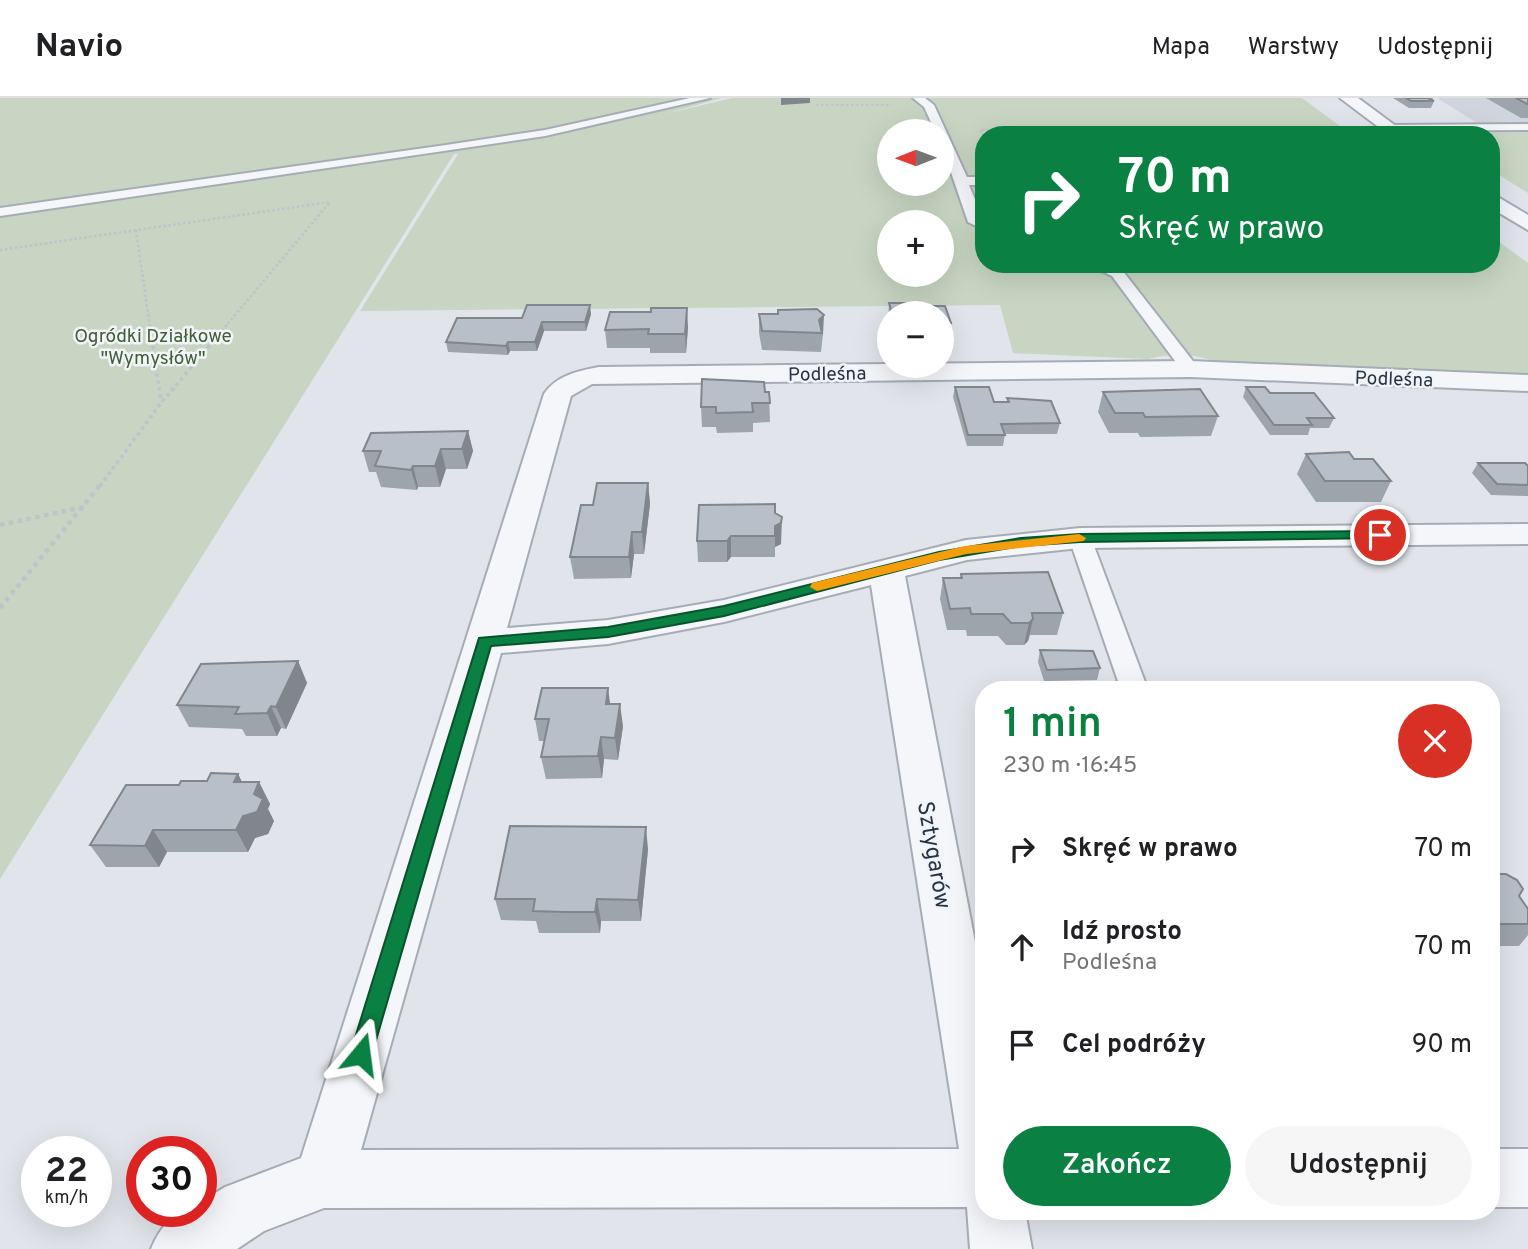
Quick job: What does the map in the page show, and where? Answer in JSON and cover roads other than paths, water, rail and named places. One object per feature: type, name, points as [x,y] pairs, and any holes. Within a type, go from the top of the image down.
[{"type":"street","points":[[1348,98],[1388,126]]},
{"type":"street","points":[[1500,205],[1528,224]]},
{"type":"street","name":"Podleśna","points":[[324,1179],[558,394],[566,385],[581,378],[599,375],[1190,369],[1528,383]]},
{"type":"street","points":[[485,642],[608,632],[724,611],[965,550],[1080,538],[1528,534]]},
{"type":"street","name":"Sztygarów","points":[[886,569],[975,1089]]},
{"type":"street","points":[[182,1249],[246,1208],[324,1179],[975,1178]]},
{"type":"street","points":[[1500,1178],[1528,1178]]},
{"type":"street","points":[[996,1220],[1001,1249]]},
{"type":"lane","points":[[0,212],[446,149],[545,132],[705,98]]},
{"type":"lane","points":[[918,98],[929,105],[935,119]]},
{"type":"lane","points":[[1500,128],[1528,127]]},
{"type":"lane","points":[[954,162],[975,222]]},
{"type":"lane","points":[[962,181],[975,181]]},
{"type":"lane","points":[[1117,273],[1190,369]]},
{"type":"lane","points":[[1080,538],[1132,681]]},
{"type":"park label","name":"Ogródki Działkowe \"Wymysłów\"","points":[[153,346]]}]
